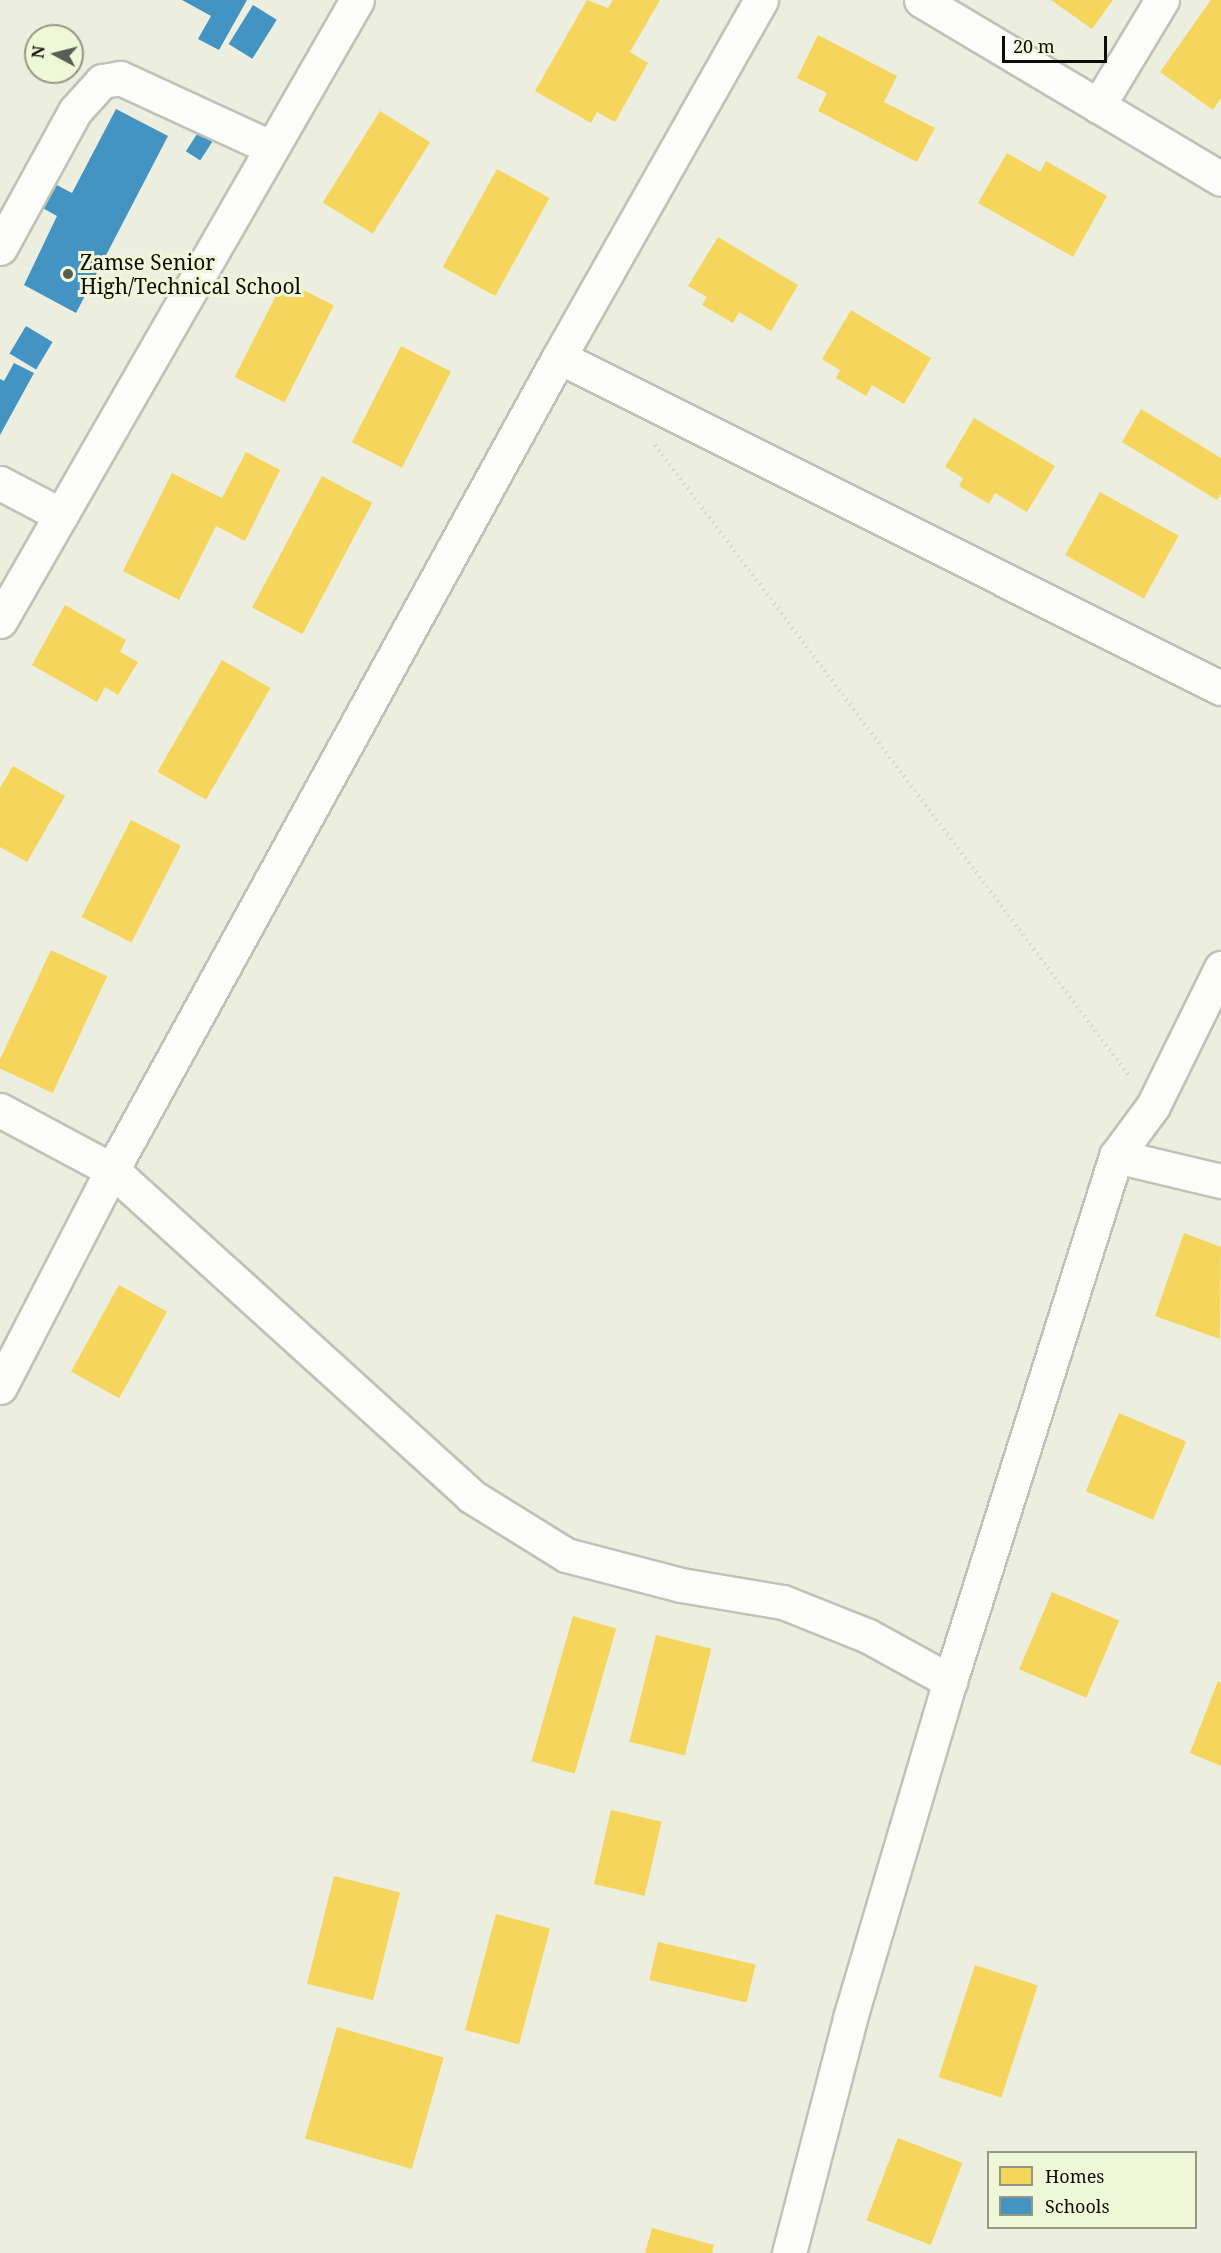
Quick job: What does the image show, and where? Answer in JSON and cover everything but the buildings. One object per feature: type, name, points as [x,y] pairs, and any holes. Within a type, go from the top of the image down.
[{"type":"street","points":[[0,621],[357,0]]},
{"type":"street","points":[[0,1387],[112,1170],[558,357],[761,0]]},
{"type":"street","points":[[921,0],[1221,179]]},
{"type":"street","points":[[1098,106],[1162,0]]},
{"type":"street","points":[[0,248],[75,111],[102,81],[120,78],[272,148]]},
{"type":"street","points":[[558,357],[1221,688]]},
{"type":"street","points":[[0,483],[61,515]]},
{"type":"street","points":[[789,2253],[850,2018],[950,1681],[1116,1156],[1153,1106],[1221,968]]},
{"type":"street","points":[[0,1110],[112,1170],[471,1496],[566,1555],[681,1585],[783,1602],[868,1636],[950,1681]]},
{"type":"street","points":[[1116,1156],[1221,1181]]},
{"type":"path","points":[[651,440],[1153,1106]]},
{"type":"place","name":"Zamse Senior High/Technical School","points":[[68,274]]}]
